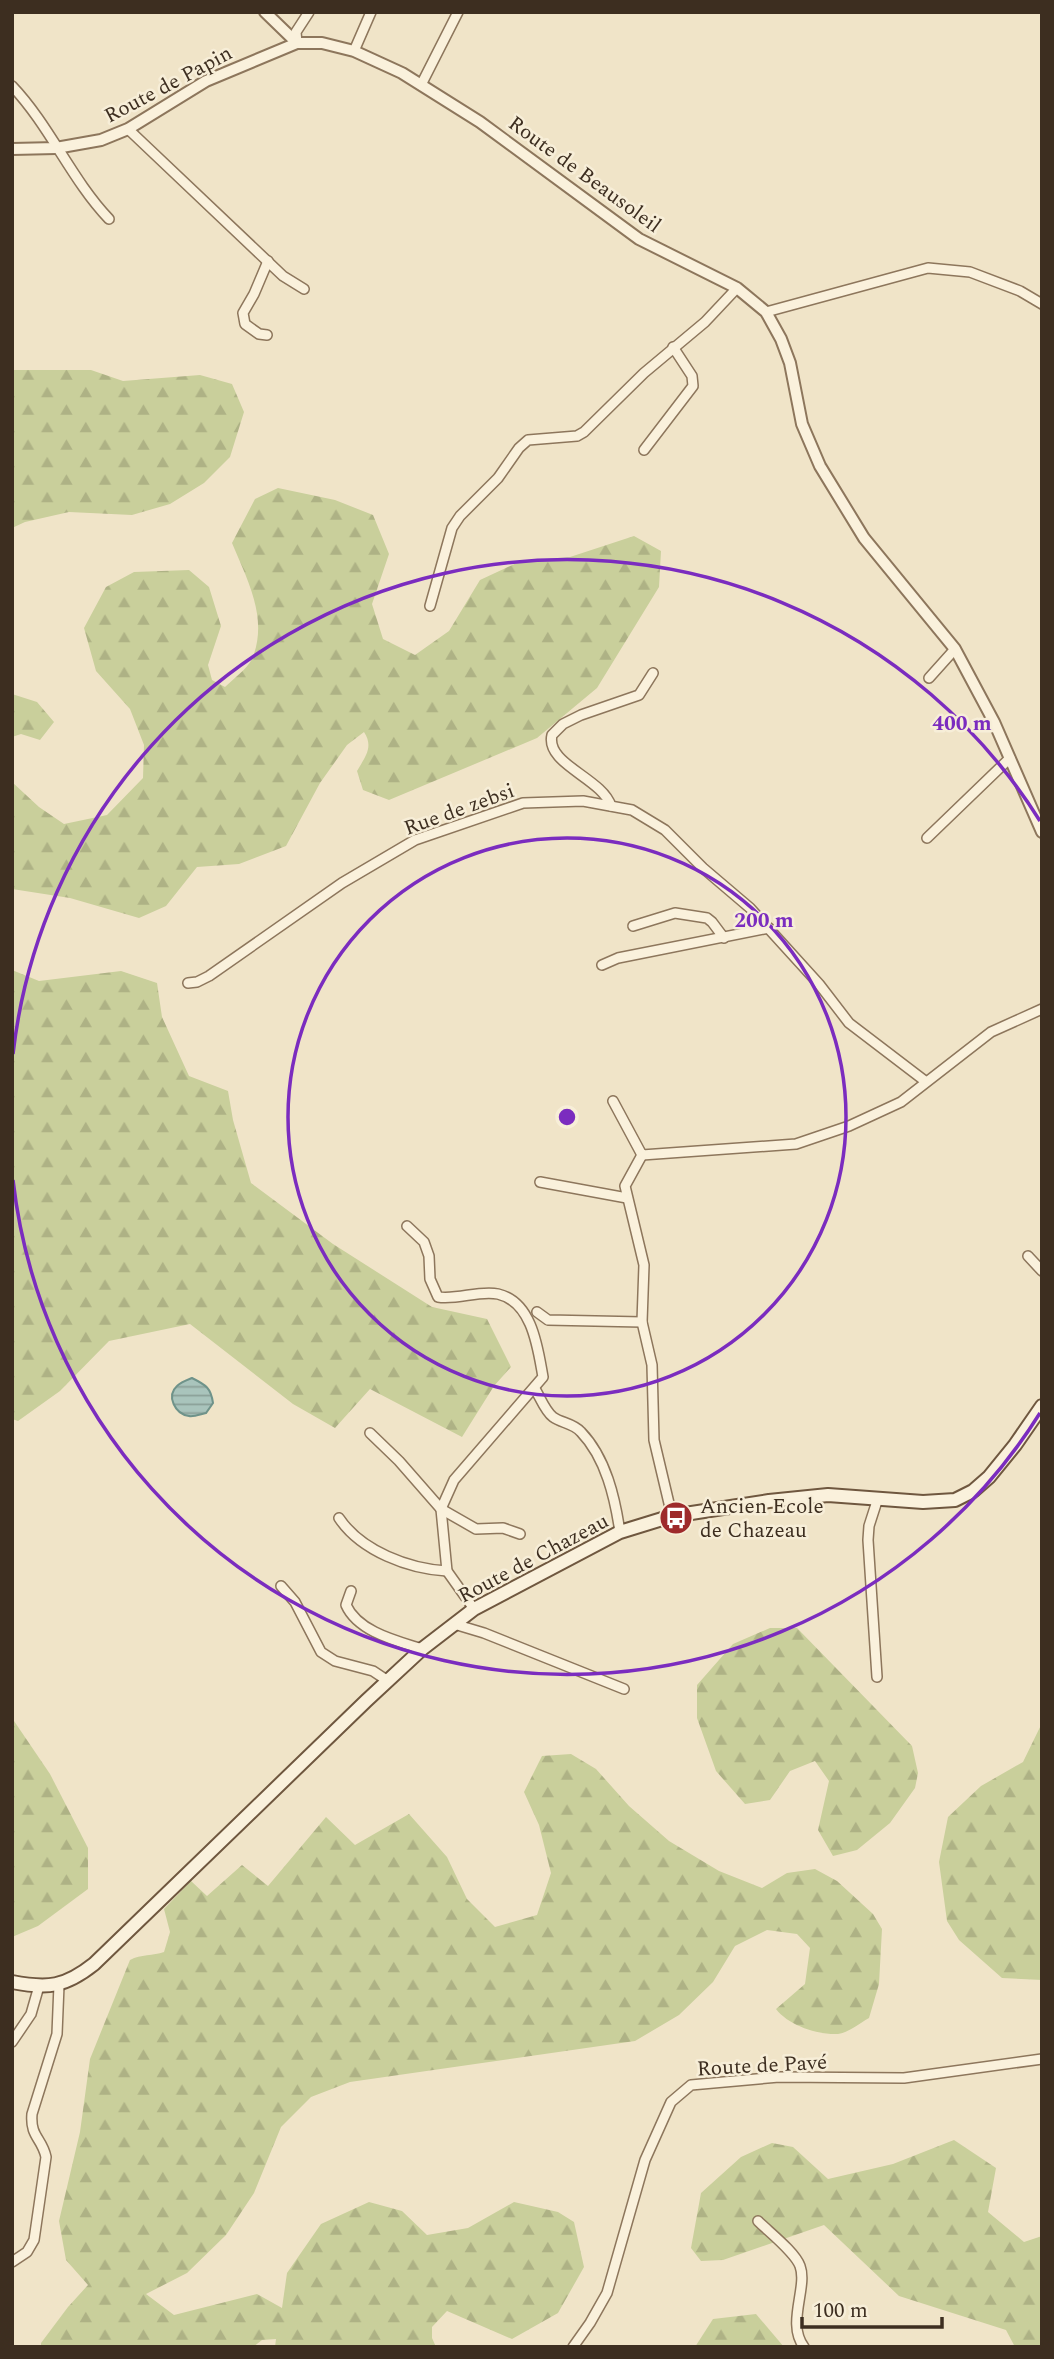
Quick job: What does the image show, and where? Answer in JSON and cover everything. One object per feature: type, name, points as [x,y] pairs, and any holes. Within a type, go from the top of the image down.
[{"type":"main road","name":"Route de Chazeau","points":[[12,1982],[39,1986],[59,1985],[94,1964],[422,1649],[474,1609],[620,1532],[672,1516],[828,1495],[944,1502],[964,1496],[980,1485],[1002,1462],[1042,1406]]},
{"type":"street","points":[[265,12],[297,43]]},
{"type":"street","points":[[297,43],[296,32],[309,12]]},
{"type":"street","points":[[354,51],[371,12]]},
{"type":"street","points":[[421,85],[457,12]]},
{"type":"street","name":"Route de Beausoleil","points":[[297,43],[322,43],[354,51],[402,73],[480,122],[639,239],[737,288],[766,312],[781,338],[790,363],[802,425],[834,490],[864,538],[955,649],[994,722],[1042,832]]},
{"type":"street","name":"Route de Papin","points":[[12,149],[56,148],[101,140],[128,129],[206,81],[297,43]]},
{"type":"street","points":[[12,86],[90,199],[109,219]]},
{"type":"street","points":[[128,129],[284,276],[304,289]]},
{"type":"street","points":[[267,335],[260,334],[245,324],[243,313],[268,261]]},
{"type":"street","points":[[766,312],[928,268],[970,272],[1020,291],[1042,303]]},
{"type":"street","points":[[430,606],[453,528],[460,516],[498,478],[519,448],[528,440],[577,436],[584,432],[619,396],[705,322],[737,288]]},
{"type":"street","points":[[644,450],[693,386],[692,376],[673,347]]},
{"type":"street","points":[[929,678],[955,649]]},
{"type":"street","points":[[611,806],[605,793],[558,757],[552,748],[552,735],[563,724],[581,715],[639,695],[653,673]]},
{"type":"street","points":[[926,838],[1010,758]]},
{"type":"street","name":"Rue de zebsi","points":[[188,983],[209,976],[342,883],[415,841],[523,803],[583,800],[632,810],[665,830],[703,868],[750,908],[819,984],[849,1023],[925,1081]]},
{"type":"street","points":[[633,926],[675,913],[707,918],[724,938]]},
{"type":"street","points":[[602,965],[618,958],[769,928]]},
{"type":"street","points":[[642,1155],[796,1144],[849,1126],[901,1102],[992,1032],[1042,1009]]},
{"type":"street","points":[[612,1101],[642,1155]]},
{"type":"street","points":[[642,1155],[625,1186],[644,1265],[642,1322],[652,1365],[654,1440],[672,1516]]},
{"type":"street","points":[[540,1182],[627,1198]]},
{"type":"street","points":[[407,1226],[424,1242],[429,1256],[430,1279],[438,1297],[450,1299],[468,1295],[499,1294],[517,1305],[531,1326],[543,1377],[454,1480],[441,1509],[447,1571],[474,1609]]},
{"type":"street","points":[[1028,1256],[1042,1271]]},
{"type":"street","points":[[537,1312],[548,1320],[642,1322]]},
{"type":"street","points":[[535,1389],[551,1416],[566,1421],[581,1432],[599,1459],[615,1496],[620,1532]]},
{"type":"street","points":[[370,1433],[400,1461],[441,1509],[476,1530],[503,1528],[520,1534]]},
{"type":"street","points":[[877,1677],[868,1540],[869,1526],[878,1498]]},
{"type":"street","points":[[339,1518],[353,1535],[377,1550],[423,1570],[447,1571]]},
{"type":"street","points":[[281,1586],[295,1602],[321,1652],[354,1668],[373,1671],[388,1681]]},
{"type":"street","points":[[351,1591],[346,1605],[358,1622],[392,1639],[422,1649]]},
{"type":"street","points":[[454,1624],[484,1633],[624,1689]]},
{"type":"street","points":[[12,2262],[27,2252],[34,2240],[46,2157],[31,2125],[32,2114],[57,2034],[59,1985]]},
{"type":"street","points":[[12,2042],[19,2036],[31,2014],[39,1986]]},
{"type":"street","name":"Route de Pavé","points":[[573,2347],[607,2293],[645,2160],[671,2102],[691,2085],[779,2077],[904,2078],[1042,2059]]},
{"type":"street","points":[[758,2221],[799,2263],[802,2276],[797,2300],[798,2339],[804,2347]]},
{"type":"green space","points":[[12,370],[91,370],[123,381],[200,375],[232,384],[244,412],[230,457],[204,483],[170,504],[132,515],[69,512],[25,522],[12,528]]},
{"type":"green space","points":[[278,488],[335,500],[373,515],[389,554],[372,604],[383,639],[415,655],[449,631],[480,580],[521,561],[570,557],[634,536],[661,551],[659,587],[597,688],[537,738],[389,800],[363,790],[357,771],[368,747],[364,732],[347,745],[320,783],[286,846],[239,864],[197,867],[166,906],[139,918],[70,898],[12,889],[12,782],[39,807],[64,824],[107,815],[143,778],[144,745],[130,709],[96,671],[84,628],[106,587],[134,572],[189,570],[209,587],[221,626],[208,665],[212,680],[225,687],[252,659],[258,629],[254,600],[232,543],[255,499]]},
{"type":"green space","points":[[12,694],[37,702],[54,722],[40,740],[21,734],[12,737]]},
{"type":"green space","points":[[12,970],[39,981],[121,971],[157,983],[162,1017],[189,1076],[228,1091],[233,1120],[251,1183],[333,1244],[432,1307],[487,1319],[511,1367],[494,1386],[462,1437],[370,1389],[335,1428],[293,1404],[190,1324],[109,1341],[60,1391],[18,1421],[12,1419]]},
{"type":"green space","points":[[770,1628],[797,1628],[912,1746],[918,1773],[915,1788],[890,1823],[857,1850],[833,1856],[818,1830],[829,1781],[815,1761],[790,1771],[770,1800],[745,1804],[716,1771],[697,1718],[697,1685],[733,1644]]},
{"type":"green space","points":[[12,1718],[50,1774],[88,1848],[88,1889],[38,1926],[12,1937]]},
{"type":"green space","points":[[1042,1723],[1042,1980],[1002,1978],[959,1940],[947,1921],[939,1862],[948,1817],[981,1786],[1023,1762]]},
{"type":"green space","points":[[571,1754],[596,1769],[629,1806],[669,1841],[719,1871],[762,1888],[787,1873],[815,1869],[837,1881],[873,1914],[882,1929],[879,1984],[869,2018],[846,2032],[830,2034],[804,2028],[781,2015],[776,2009],[805,1984],[810,1948],[797,1934],[767,1930],[735,1946],[713,1982],[679,2015],[635,2041],[350,2082],[311,2097],[281,2127],[254,2193],[226,2235],[187,2273],[146,2294],[174,2315],[257,2294],[282,2308],[287,2273],[321,2224],[369,2202],[402,2211],[427,2235],[468,2228],[514,2202],[558,2212],[574,2222],[584,2267],[558,2313],[512,2339],[447,2311],[432,2327],[432,2338],[436,2347],[275,2347],[276,2339],[262,2340],[253,2347],[41,2347],[41,2343],[68,2307],[88,2285],[66,2260],[59,2221],[80,2132],[90,2059],[130,1960],[164,1952],[170,1932],[164,1909],[191,1881],[207,1896],[242,1865],[268,1886],[326,1817],[355,1845],[409,1814],[447,1857],[467,1899],[495,1927],[537,1915],[551,1873],[539,1825],[524,1792],[542,1756]]},
{"type":"green space","points":[[954,2140],[996,2168],[988,2212],[1024,2242],[1042,2236],[1042,2347],[1015,2347],[1006,2330],[899,2296],[824,2225],[723,2260],[701,2261],[691,2248],[701,2193],[741,2157],[772,2143],[793,2147],[828,2179],[893,2164]]},
{"type":"green space","points":[[756,2314],[784,2347],[695,2347],[713,2319]]},
{"type":"water","points":[[192,1378],[207,1387],[213,1403],[206,1413],[191,1416],[184,1415],[176,1408],[172,1395],[179,1385]]},
{"type":"place","name":"Ancien Ecole de Chazeau","points":[[676,1518]]}]
